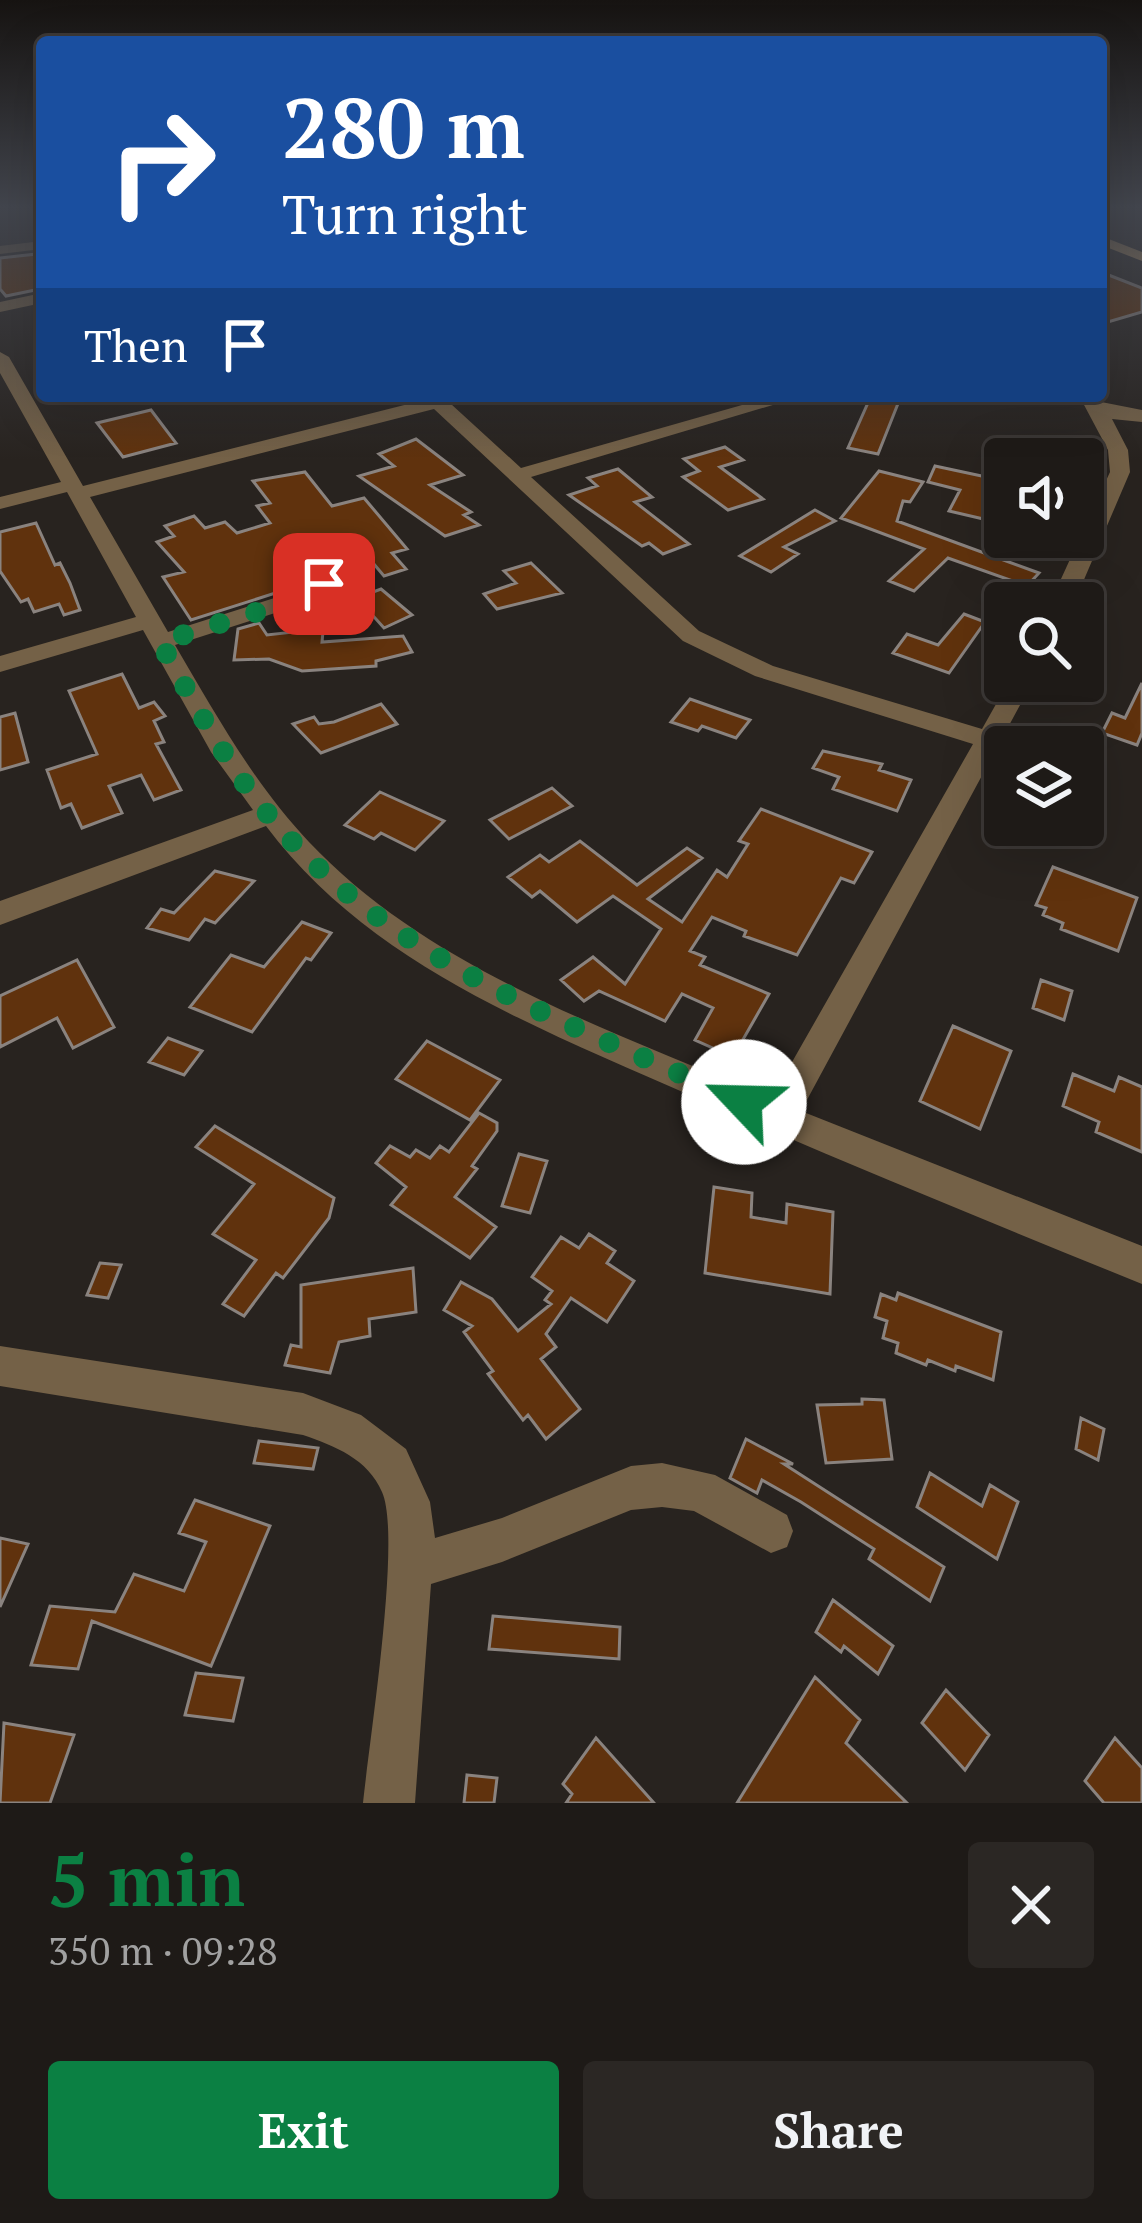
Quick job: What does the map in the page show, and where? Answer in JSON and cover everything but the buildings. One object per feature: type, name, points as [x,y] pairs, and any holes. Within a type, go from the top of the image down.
[{"type":"street","points":[[0,307],[36,299]]},
{"type":"street","points":[[0,357],[9,390],[74,489],[224,752],[268,815],[339,887],[451,967],[525,1007],[779,1118],[1142,1265]]},
{"type":"street","points":[[0,503],[436,402]]},
{"type":"street","points":[[452,402],[518,476],[691,636],[726,657],[984,738]]},
{"type":"street","points":[[518,476],[773,402]]},
{"type":"street","points":[[1092,403],[1142,416]]},
{"type":"street","points":[[1071,582],[1120,472],[1118,450],[1092,403]]},
{"type":"street","points":[[0,664],[323,590],[306,553]]},
{"type":"street","points":[[779,1118],[984,751]]},
{"type":"street","points":[[0,913],[268,815]]},
{"type":"street","points":[[0,1366],[260,1407],[347,1428],[375,1445],[408,1493],[412,1568],[389,1803]]},
{"type":"street","points":[[412,1568],[502,1540],[631,1488],[662,1484],[700,1490],[771,1531]]},
{"type":"route","points":[[324,584],[315,594],[160,642],[224,752],[268,815],[339,887],[380,921],[451,967],[525,1007],[744,1102]]}]
